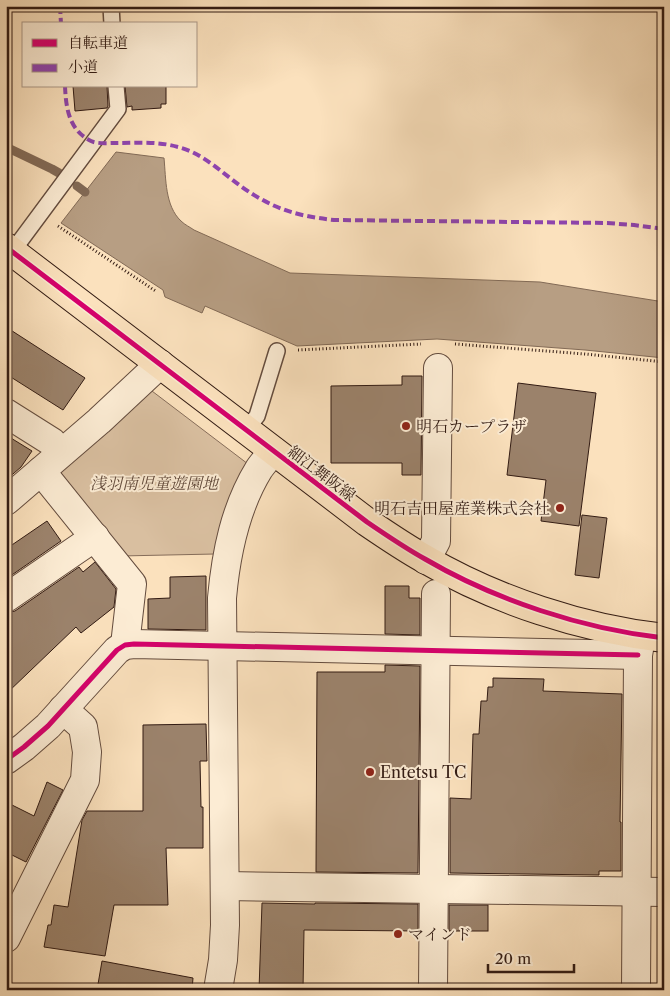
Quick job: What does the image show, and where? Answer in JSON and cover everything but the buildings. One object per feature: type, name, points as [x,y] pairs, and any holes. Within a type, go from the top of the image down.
[{"type":"main road","name":"細江舞阪線","points":[[9,249],[273,451],[396,542],[426,560],[489,591],[555,615],[648,642]]},
{"type":"street","points":[[426,560],[436,541],[438,352]]},
{"type":"street","points":[[6,501],[99,421],[160,364]]},
{"type":"street","points":[[6,413],[52,442],[52,462],[95,537],[132,584],[125,645]]},
{"type":"street","points":[[218,990],[223,960],[225,886],[222,646],[224,571],[237,519],[247,493],[259,469],[273,451]]},
{"type":"street","points":[[6,598],[95,537]]},
{"type":"street","points":[[434,990],[436,594]]},
{"type":"street","points":[[6,760],[48,726],[117,650],[125,645],[436,651],[648,642],[637,892],[636,990]]},
{"type":"street","points":[[6,938],[86,780],[87,752],[83,727],[63,709]]},
{"type":"street","points":[[225,886],[664,892]]},
{"type":"lane","points":[[111,6],[112,22]]},
{"type":"lane","points":[[9,249],[118,109],[116,88]]},
{"type":"lane","points":[[246,430],[257,416],[277,352]]},
{"type":"path","points":[[55,225],[158,292]]},
{"type":"path","points":[[277,352],[585,354],[664,362]]},
{"type":"green space","name":"浅羽南児童遊園地","points":[[148,388],[248,464],[215,554],[120,556],[53,472]]},
{"type":"shaded area","points":[[116,152],[164,158],[169,200],[176,215],[183,222],[194,230],[290,273],[540,282],[664,302],[664,358],[437,339],[297,346],[205,306],[202,313],[165,297],[163,290],[61,223]]},
{"type":"waterway","points":[[6,147],[59,173]]},
{"type":"waterway","points":[[77,186],[85,192]]},
{"type":"marked path","points":[[60,6],[61,22]]},
{"type":"marked path","points":[[65,88],[66,103],[73,125],[91,141],[96,143],[154,143],[187,150],[212,164],[253,195],[297,214],[334,220],[607,223],[664,229]]},
{"type":"cycle path","points":[[6,247],[367,522],[410,550],[452,574],[510,600],[602,628],[664,638]]},
{"type":"cycle path","points":[[6,760],[48,726],[117,650],[125,645],[638,655]]},
{"type":"place","name":"明石カープラザ","points":[[406,426]]},
{"type":"place","name":"明石吉田屋産業株式会社","points":[[560,508]]},
{"type":"place","name":"Entetsu TC","points":[[370,772]]},
{"type":"place","name":"マインド","points":[[398,934]]}]
